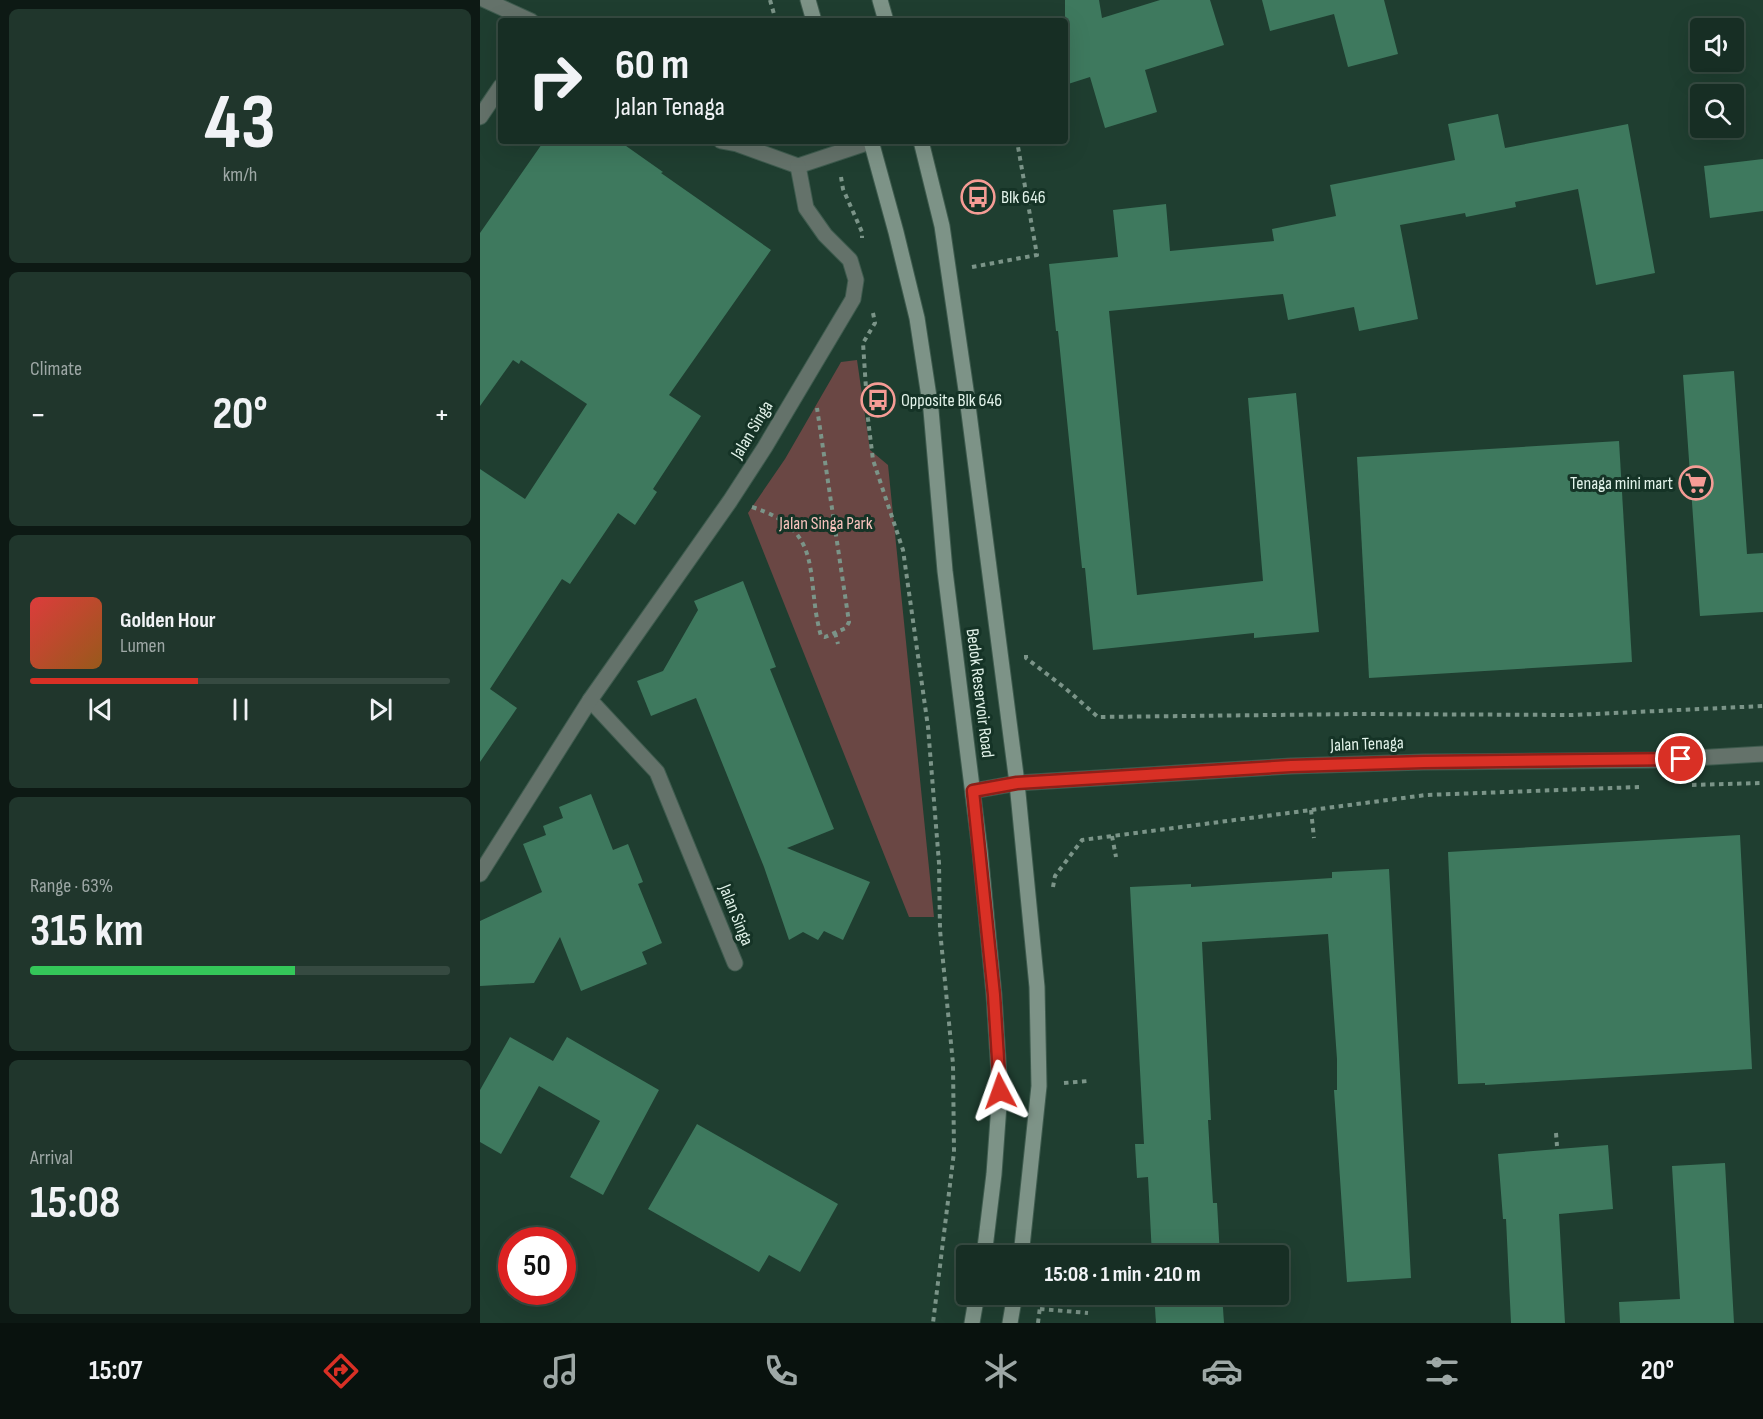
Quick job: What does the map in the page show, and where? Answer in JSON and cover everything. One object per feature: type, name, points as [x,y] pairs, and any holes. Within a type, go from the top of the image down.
[{"type":"main road","points":[[808,0],[813,18]]},
{"type":"main road","points":[[880,0],[885,18]]},
{"type":"main road","name":"Bedok Reservoir Road","points":[[873,144],[917,318],[931,410],[945,571],[973,791],[994,995],[1000,1091],[994,1174],[985,1245]]},
{"type":"main road","name":"Bedok Reservoir Road","points":[[922,144],[944,237],[966,390],[1017,783],[1037,987],[1039,1086],[1022,1245]]},
{"type":"main road","points":[[972,1323],[975,1305]]},
{"type":"main road","points":[[1010,1323],[1013,1305]]},
{"type":"street","points":[[485,0],[524,18]]},
{"type":"street","points":[[480,117],[498,90]]},
{"type":"street","points":[[744,144],[798,166],[863,144]]},
{"type":"street","name":"Jalan Singa","points":[[480,874],[590,700],[730,501],[765,447],[853,299],[856,280],[850,260],[825,235],[806,208],[798,166]]},
{"type":"street","name":"Jalan Singa","points":[[590,700],[657,772],[735,963]]},
{"type":"street","name":"Jalan Tenaga","points":[[973,791],[1017,783],[1291,766],[1424,762],[1660,760],[1763,754]]},
{"type":"path","points":[[770,0],[775,18]]},
{"type":"path","points":[[966,268],[1037,255],[1018,144]]},
{"type":"path","points":[[843,189],[862,232],[863,243]]},
{"type":"path","points":[[873,312],[875,323],[863,343],[868,419],[873,460],[903,550],[928,727],[939,863],[940,930],[953,1064],[954,1152],[933,1323]]},
{"type":"path","points":[[730,501],[772,514],[796,531],[803,541],[808,558],[820,634],[825,637],[846,628],[849,622],[811,369]]},
{"type":"path","points":[[836,633],[838,644]]},
{"type":"path","points":[[1065,687],[1098,717],[1359,714],[1574,715],[1763,706]]},
{"type":"path","points":[[1682,786],[1763,783]]},
{"type":"path","points":[[1053,887],[1055,876],[1082,840],[1426,795],[1647,787]]},
{"type":"path","points":[[1311,810],[1314,838]]},
{"type":"path","points":[[1112,836],[1116,857]]},
{"type":"path","points":[[1061,1083],[1088,1081]]},
{"type":"path","points":[[1556,1133],[1557,1146]]},
{"type":"path","points":[[1040,1309],[1088,1313]]},
{"type":"green space","name":"Jalan Singa Park","points":[[857,360],[870,450],[888,465],[934,917],[909,917],[748,513],[785,459],[841,362]]},
{"type":"building","points":[[1065,0],[1099,0],[1102,18],[1160,0],[1210,0],[1224,45],[1145,70],[1157,112],[1105,128],[1090,77],[1068,84],[1068,18],[1065,18]]},
{"type":"building","points":[[1262,0],[1384,0],[1398,54],[1348,67],[1334,14],[1270,31]]},
{"type":"building","points":[[1498,114],[1505,148],[1628,124],[1655,273],[1596,285],[1578,189],[1515,202],[1516,207],[1466,217],[1465,213],[1400,225],[1418,319],[1359,331],[1354,307],[1288,320],[1283,294],[1109,311],[1137,595],[1263,581],[1248,398],[1296,393],[1319,632],[1254,638],[1254,633],[1093,650],[1049,264],[1118,257],[1113,210],[1166,204],[1170,251],[1274,241],[1272,229],[1336,216],[1330,185],[1455,160],[1448,124]]},
{"type":"building","points":[[542,144],[623,144],[771,250],[669,395],[701,416],[653,489],[657,492],[635,525],[618,513],[570,584],[562,579],[490,689],[517,708],[480,762],[480,469],[525,499],[587,404],[521,360],[519,364],[513,360],[480,406],[480,233]]},
{"type":"building","points":[[1763,159],[1763,211],[1710,218],[1704,166]]},
{"type":"building","points":[[1734,371],[1747,554],[1763,553],[1763,612],[1700,616],[1683,375]]},
{"type":"building","points":[[1619,441],[1632,662],[1369,678],[1357,457]]},
{"type":"building","points":[[743,581],[776,667],[770,669],[834,829],[787,848],[870,882],[843,940],[824,931],[818,940],[803,932],[789,940],[764,867],[696,698],[651,716],[637,681],[663,671],[698,610],[694,601]]},
{"type":"building","points":[[591,794],[613,850],[628,844],[643,882],[638,884],[662,943],[642,952],[647,964],[581,991],[560,937],[534,983],[480,986],[480,921],[542,892],[523,844],[546,835],[543,826],[563,818],[559,807]]},
{"type":"building","points":[[1740,835],[1752,1069],[1485,1085],[1485,1083],[1458,1084],[1448,852]]},
{"type":"building","points":[[1389,869],[1411,1278],[1347,1282],[1334,1090],[1337,1090],[1337,1059],[1328,934],[1202,942],[1211,1120],[1208,1120],[1210,1155],[1213,1203],[1217,1203],[1219,1245],[1151,1245],[1148,1177],[1137,1178],[1135,1144],[1144,1144],[1130,887],[1191,884],[1191,887],[1332,878],[1332,872]]},
{"type":"building","points":[[510,1037],[553,1061],[567,1037],[659,1090],[603,1195],[570,1177],[600,1121],[539,1086],[501,1154],[480,1142],[480,1090]]},
{"type":"building","points":[[697,1124],[838,1204],[800,1272],[769,1255],[759,1272],[648,1209]]},
{"type":"building","points":[[1608,1145],[1613,1209],[1559,1214],[1565,1323],[1511,1323],[1506,1219],[1503,1219],[1498,1154]]},
{"type":"building","points":[[1725,1163],[1734,1323],[1620,1323],[1619,1302],[1680,1299],[1672,1166]]},
{"type":"building","points":[[1155,1305],[1223,1305],[1224,1323],[1156,1323]]},
{"type":"place","name":"Blk 646","points":[[978,197]]},
{"type":"place","name":"Opposite Blk 646","points":[[878,400]]},
{"type":"place","name":"Tenaga mini mart","points":[[1696,483]]},
{"type":"route","points":[[1000,1091],[994,995],[973,791],[1017,783],[1291,766],[1681,759]]}]
